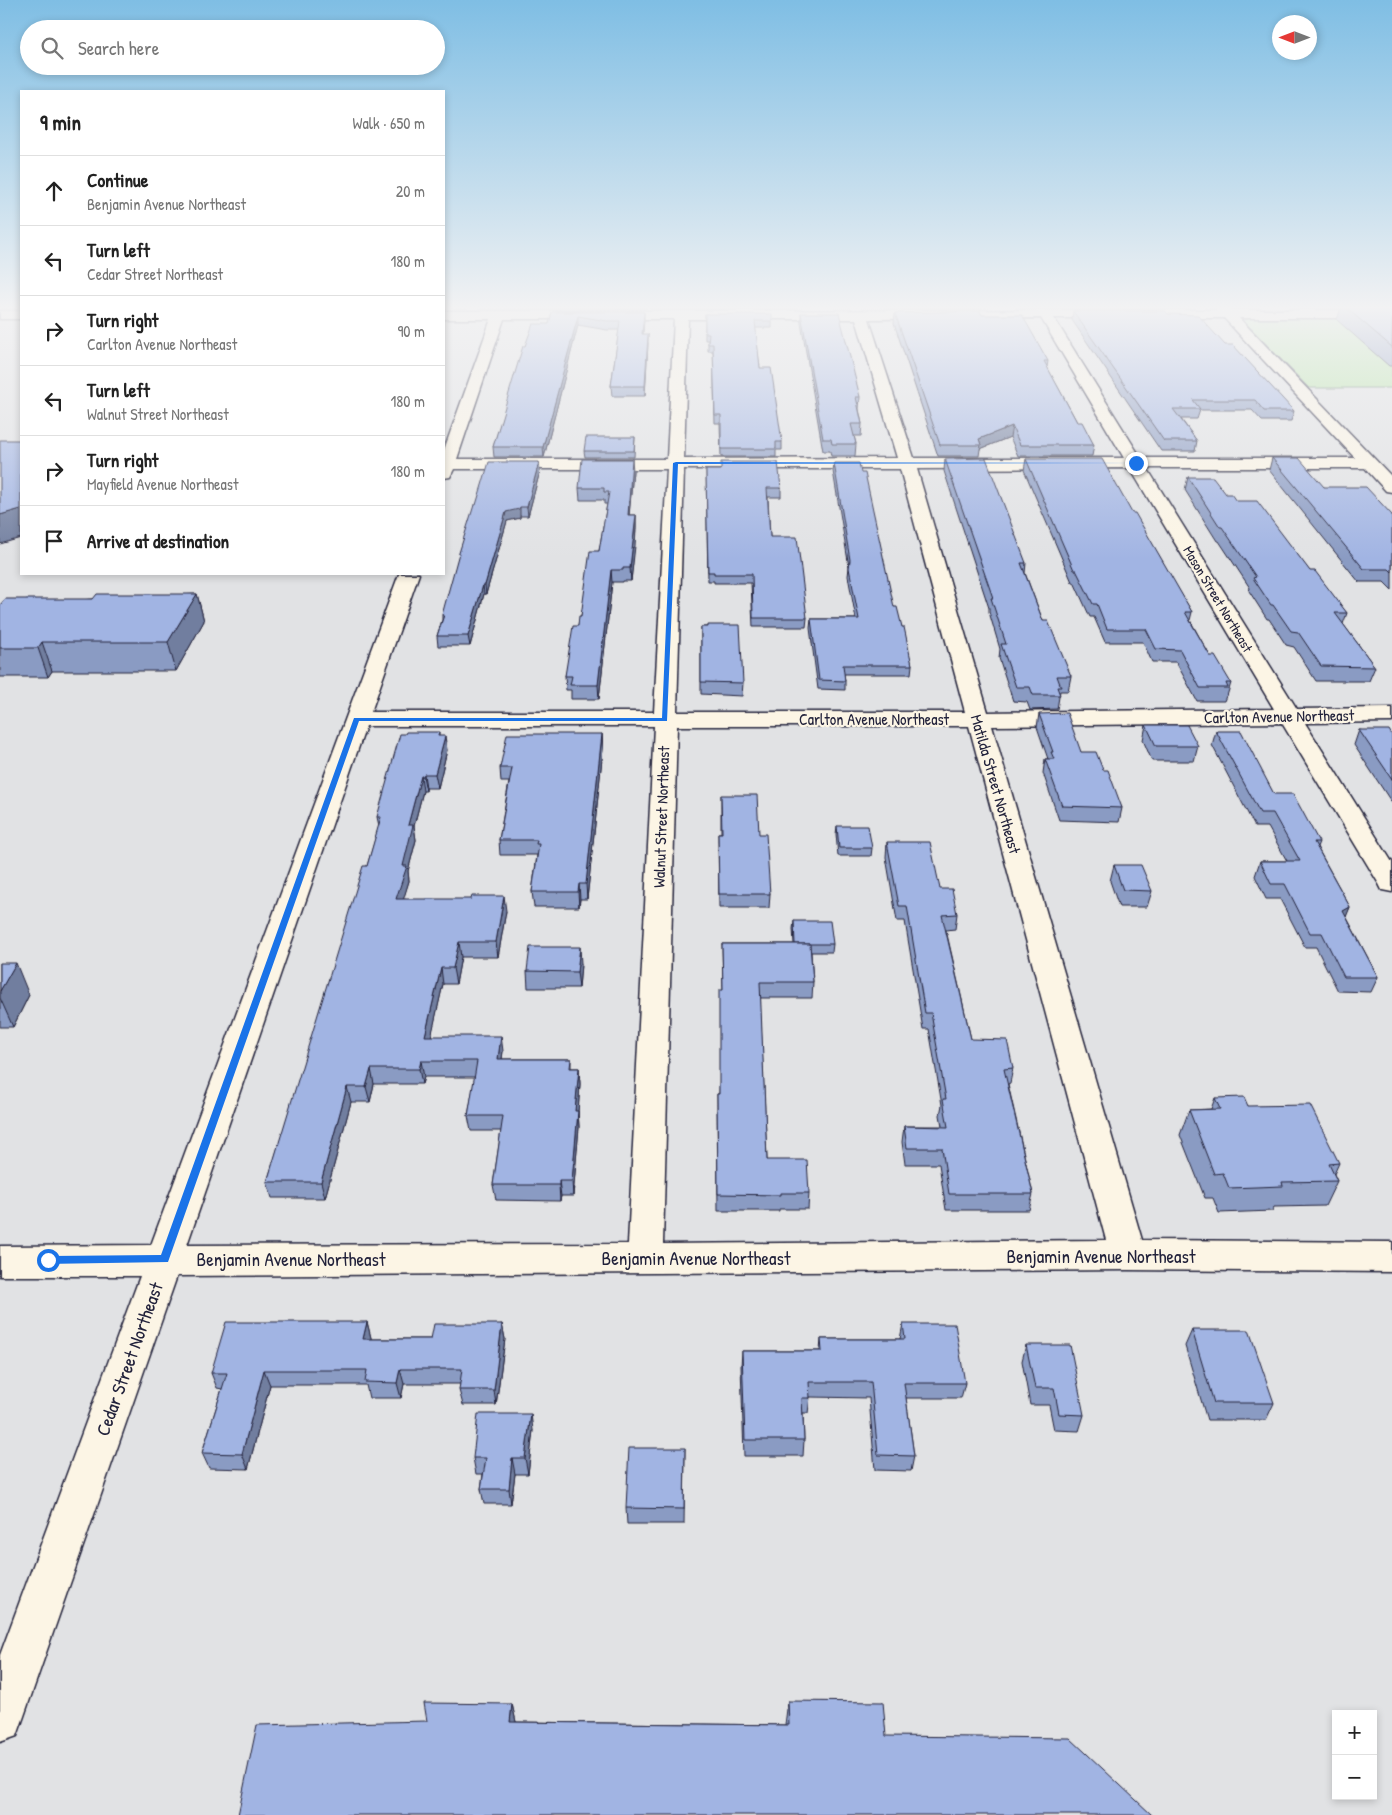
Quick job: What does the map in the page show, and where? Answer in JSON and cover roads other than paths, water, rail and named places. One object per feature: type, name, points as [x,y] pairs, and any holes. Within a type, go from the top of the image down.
[{"type":"street","points":[[473,390],[445,468],[676,463],[1369,463]]},
{"type":"street","name":"Walnut Street Northeast","points":[[645,1259],[679,390]]},
{"type":"street","name":"Matilda Street Northeast","points":[[884,390],[907,463],[1128,1255]]},
{"type":"street","name":"Mason Street Northeast","points":[[1091,390],[1392,884]]},
{"type":"street","points":[[1300,390],[1392,487]]},
{"type":"street","name":"Cedar Street Northeast","points":[[0,1720],[164,1259],[268,974],[409,575]]},
{"type":"street","name":"Carlton Avenue Northeast","points":[[357,719],[978,719],[1392,715]]},
{"type":"street","name":"Benjamin Avenue Northeast","points":[[0,1261],[1128,1255],[1392,1257]]}]
